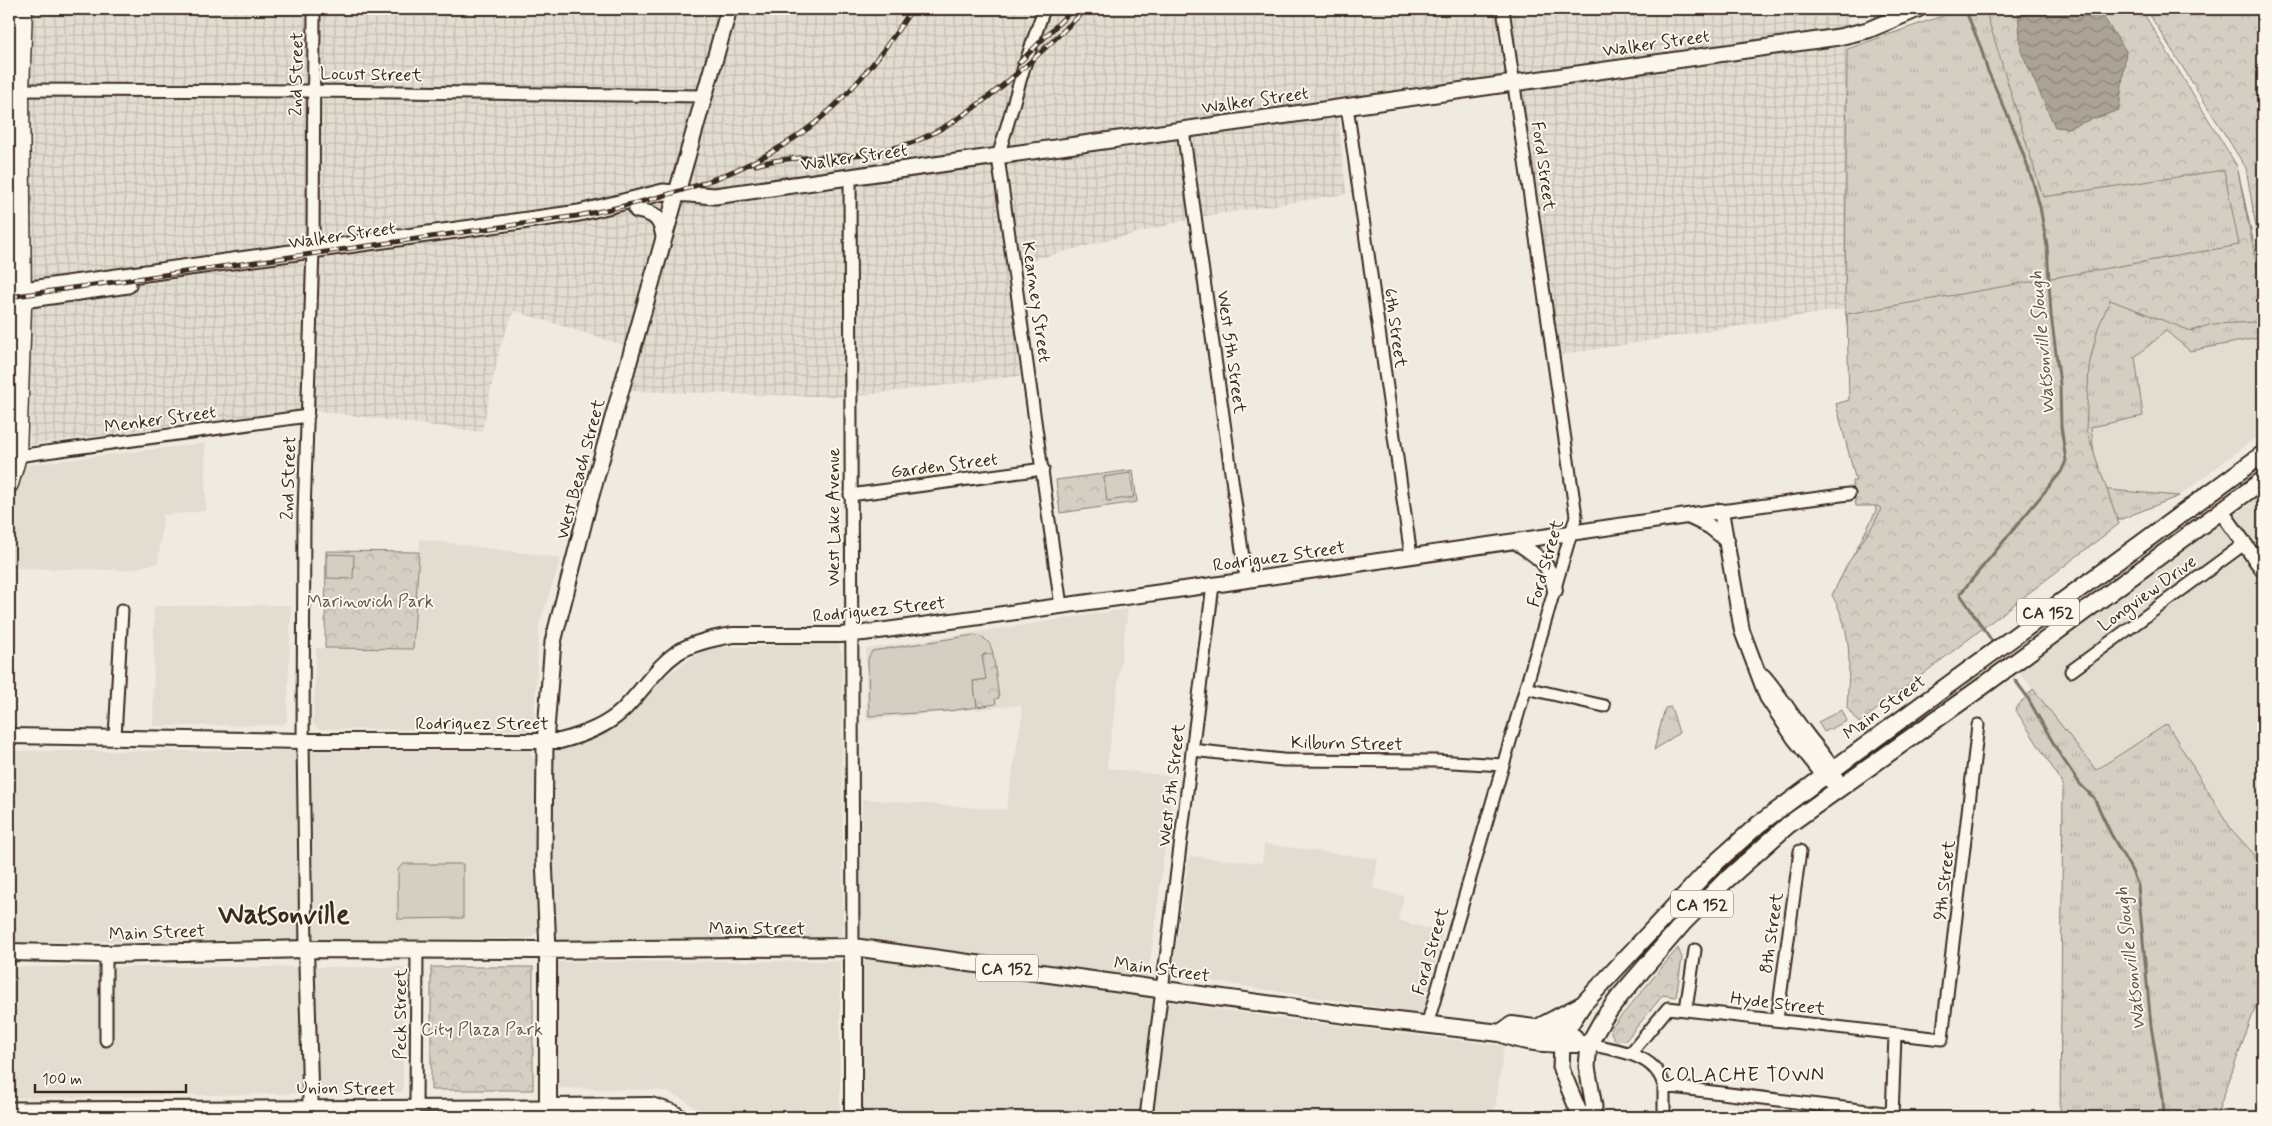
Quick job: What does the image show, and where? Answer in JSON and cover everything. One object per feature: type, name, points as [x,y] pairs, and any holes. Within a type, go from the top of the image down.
[{"type":"highway","points":[[9,484],[17,456],[14,90],[23,9]]},
{"type":"main road","name":"West Beach Street","points":[[548,950],[544,858],[545,742],[551,656],[556,626],[703,96],[729,9]]},
{"type":"main road","name":"Walker Street","points":[[313,254],[579,213],[663,192],[715,196],[1839,37],[1868,30],[1918,9]]},
{"type":"main road","name":"Walker Street","points":[[15,296],[637,210],[661,203],[677,192]]},
{"type":"main road","points":[[637,210],[657,217],[662,223],[664,238]]},
{"type":"main road","name":"Main Street","points":[[1563,1038],[1583,1004],[1711,867],[1759,824],[2263,454]]},
{"type":"main road","name":"CA 152","points":[[1589,1044],[1603,1019],[1620,996],[1684,922],[1723,882],[1788,825],[2263,480]]},
{"type":"main road","points":[[2209,494],[2221,511]]},
{"type":"main road","points":[[853,947],[853,1117]]},
{"type":"main road","name":"Main Street","points":[[9,952],[106,954],[306,949],[548,950],[853,947],[1427,1025],[1500,1033],[1511,1038],[1563,1038]]},
{"type":"main road","points":[[548,950],[548,1112]]},
{"type":"main road","points":[[1537,1028],[1583,1004]]},
{"type":"main road","name":"Main Street","points":[[1500,1033],[1512,1025],[1537,1028],[1563,1038],[1589,1044]]},
{"type":"main road","points":[[1563,1038],[1561,1070],[1573,1103],[1581,1117]]},
{"type":"main road","points":[[1589,1044],[1587,1067],[1594,1107],[1589,1117]]},
{"type":"street","name":"2nd Street","points":[[306,949],[303,742],[304,512],[313,254],[314,9]]},
{"type":"street","name":"Kearney Street","points":[[1044,9],[1024,67],[998,157],[1061,606]]},
{"type":"street","name":"Ford Street","points":[[1427,1025],[1576,516],[1504,9]]},
{"type":"street","name":"Locust Street","points":[[14,90],[313,91],[703,96]]},
{"type":"street","name":"6th Street","points":[[1347,106],[1411,556]]},
{"type":"street","name":"West 5th Street","points":[[1183,130],[1246,579]]},
{"type":"street","name":"West Lake Avenue","points":[[850,177],[853,947]]},
{"type":"street","name":"Menker Street","points":[[17,456],[308,416]]},
{"type":"street","name":"Garden Street","points":[[850,495],[1043,470]]},
{"type":"street","name":"Rodriguez Street","points":[[9,736],[303,742],[545,742],[575,737],[609,721],[622,711],[665,662],[680,651],[700,642],[733,635],[851,634],[1213,585],[1850,494]]},
{"type":"street","points":[[1722,511],[1742,631],[1767,697],[1779,716],[1840,788]]},
{"type":"street","points":[[2221,511],[2263,570]]},
{"type":"street","points":[[1688,516],[1709,526],[1727,540]]},
{"type":"street","points":[[1515,541],[1543,561],[1551,572],[1555,590]]},
{"type":"street","name":"Longview Drive","points":[[2071,670],[2244,544]]},
{"type":"street","name":"West 5th Street","points":[[1146,1117],[1213,585]]},
{"type":"street","points":[[115,737],[122,610]]},
{"type":"street","points":[[1526,688],[1604,706]]},
{"type":"street","name":"9th Street","points":[[1942,1039],[1978,725]]},
{"type":"street","name":"Kilburn Street","points":[[1192,750],[1283,760],[1503,765]]},
{"type":"street","name":"8th Street","points":[[1777,1020],[1800,851]]},
{"type":"street","points":[[306,949],[311,1112]]},
{"type":"street","name":"Peck Street","points":[[416,1108],[417,950]]},
{"type":"street","points":[[1686,1009],[1695,950]]},
{"type":"street","points":[[106,954],[106,1040]]},
{"type":"street","name":"Hyde Street","points":[[1630,1054],[1668,1008],[1942,1039]]},
{"type":"street","points":[[1664,1086],[1825,1112],[1892,1116],[1895,1035]]},
{"type":"street","points":[[1589,1044],[1630,1054],[1641,1058],[1654,1067],[1664,1086],[1664,1117]]},
{"type":"street","name":"Union Street","points":[[9,1108],[56,1112],[311,1112],[416,1108],[548,1112],[652,1105],[673,1112],[680,1117]]},
{"type":"shaded area","points":[[31,9],[1848,9],[1845,309],[1554,356],[1514,90],[1338,114],[1346,194],[1199,217],[1009,266],[1020,376],[848,397],[627,391],[639,350],[514,311],[500,347],[482,432],[302,409],[30,445]]},
{"type":"shaded area","points":[[2166,331],[2190,351],[2263,337],[2263,432],[2179,496],[2098,489],[2091,426],[2143,416],[2135,357]]},
{"type":"shaded area","points":[[205,443],[206,511],[163,515],[158,563],[127,570],[9,568],[9,508],[24,465]]},
{"type":"shaded area","points":[[2263,488],[2263,864],[2231,829],[2167,724],[2096,770],[2016,668]]},
{"type":"shaded area","points":[[420,539],[561,558],[539,625],[534,724],[529,730],[319,729],[313,723],[316,648],[413,649]]},
{"type":"shaded area","points":[[291,605],[287,722],[280,725],[153,726],[154,606]]},
{"type":"shaded area","points":[[1128,609],[1107,768],[1174,777],[1148,978],[1016,965],[859,945],[862,799],[1006,810],[1022,716],[1021,705],[866,720],[866,649]]},
{"type":"shaded area","points":[[839,643],[842,654],[843,944],[550,947],[546,747],[578,743],[611,728],[655,683],[707,648]]},
{"type":"shaded area","points":[[9,751],[530,751],[536,762],[538,932],[530,938],[9,942]]},
{"type":"shaded area","points":[[1264,844],[1378,859],[1373,888],[1404,896],[1398,920],[1443,933],[1422,1014],[1172,975],[1189,856],[1262,863]]},
{"type":"shaded area","points":[[853,954],[1290,1020],[1504,1046],[1494,1117],[858,1117]]},
{"type":"shaded area","points":[[840,961],[840,1117],[708,1117],[686,1101],[670,1093],[658,1090],[555,1088],[555,962]]},
{"type":"shaded area","points":[[9,967],[403,967],[403,1092],[9,1098]]},
{"type":"green space","points":[[1962,9],[2018,9],[2238,171],[2263,284],[2263,337],[2190,351],[2166,331],[2135,357],[2143,416],[2091,427],[2098,489],[2179,496],[2119,520],[1941,657],[1839,583],[1876,511],[1845,309],[1847,49]]},
{"type":"green space","points":[[1985,9],[2141,9],[2237,166],[2263,297],[2263,326],[2257,322],[2212,324],[2191,331],[2110,300],[2098,328],[2089,366],[2086,430],[2119,524],[1859,723],[1847,708],[1849,650],[1844,623],[1832,595],[1848,563],[1874,524],[1881,509],[1878,506],[1856,506],[1852,481],[1856,481],[1836,404],[1849,400],[1847,314],[2239,245],[2224,170],[2043,197]]},
{"type":"green space","points":[[2146,9],[2263,9],[2263,269],[2246,168]]},
{"type":"green space","points":[[1133,470],[1137,502],[1060,513],[1056,480]]},
{"type":"green space","points":[[1130,473],[1134,497],[1107,501],[1104,477]]},
{"type":"green space","name":"Marinovich Park","points":[[326,551],[419,552],[413,649],[325,648]]},
{"type":"green space","points":[[327,554],[354,555],[353,579],[327,578]]},
{"type":"green space","points":[[974,635],[982,637],[987,641],[993,654],[984,654],[982,656],[986,679],[973,681],[977,707],[948,711],[869,716],[868,659],[872,651]]},
{"type":"green space","points":[[990,653],[993,654],[999,698],[995,699],[996,704],[977,707],[973,681],[985,679],[982,656]]},
{"type":"green space","points":[[2033,689],[2096,770],[2167,724],[2231,829],[2263,864],[2263,995],[2258,1000],[2216,1117],[2060,1117],[2063,784],[2015,709]]},
{"type":"green space","points":[[1671,707],[1679,733],[1654,750],[1665,708]]},
{"type":"green space","points":[[1842,710],[1847,721],[1824,732],[1818,722]]},
{"type":"green space","points":[[404,864],[463,864],[463,918],[398,919],[398,869]]},
{"type":"green space","points":[[1678,948],[1682,958],[1676,997],[1663,995],[1626,1040],[1616,1041],[1611,1033],[1612,1027]]},
{"type":"green space","name":"City Plaza Park","points":[[431,967],[533,967],[533,1090],[431,1090]]},
{"type":"water","points":[[2018,9],[2102,9],[2100,12],[2126,51],[2119,110],[2067,128],[2055,127],[2021,51]]},
{"type":"waterway","name":"Watsonville Slough","points":[[1965,9],[1981,48],[1987,69],[2016,134],[2040,207],[2047,246],[2051,315],[2060,384],[2061,426],[2066,461],[2061,472],[1960,594],[1992,641]]},
{"type":"waterway","name":"Watsonville Slough","points":[[2015,680],[2026,695],[2059,753],[2080,784],[2094,798],[2138,886],[2151,1026],[2163,1098],[2164,1117]]},
{"type":"railway","points":[[9,297],[577,216],[638,203],[699,185],[757,160],[784,145],[825,115],[866,72],[912,9]]},
{"type":"railway","points":[[1019,63],[1073,9]]},
{"type":"railway","points":[[756,165],[784,159],[869,153],[917,141],[945,127],[988,97],[1030,62],[1086,9]]},
{"type":"district","name":"Watsonville","points":[[284,913]]},
{"type":"district","name":"COLACHE TOWN","points":[[1743,1074]]}]
